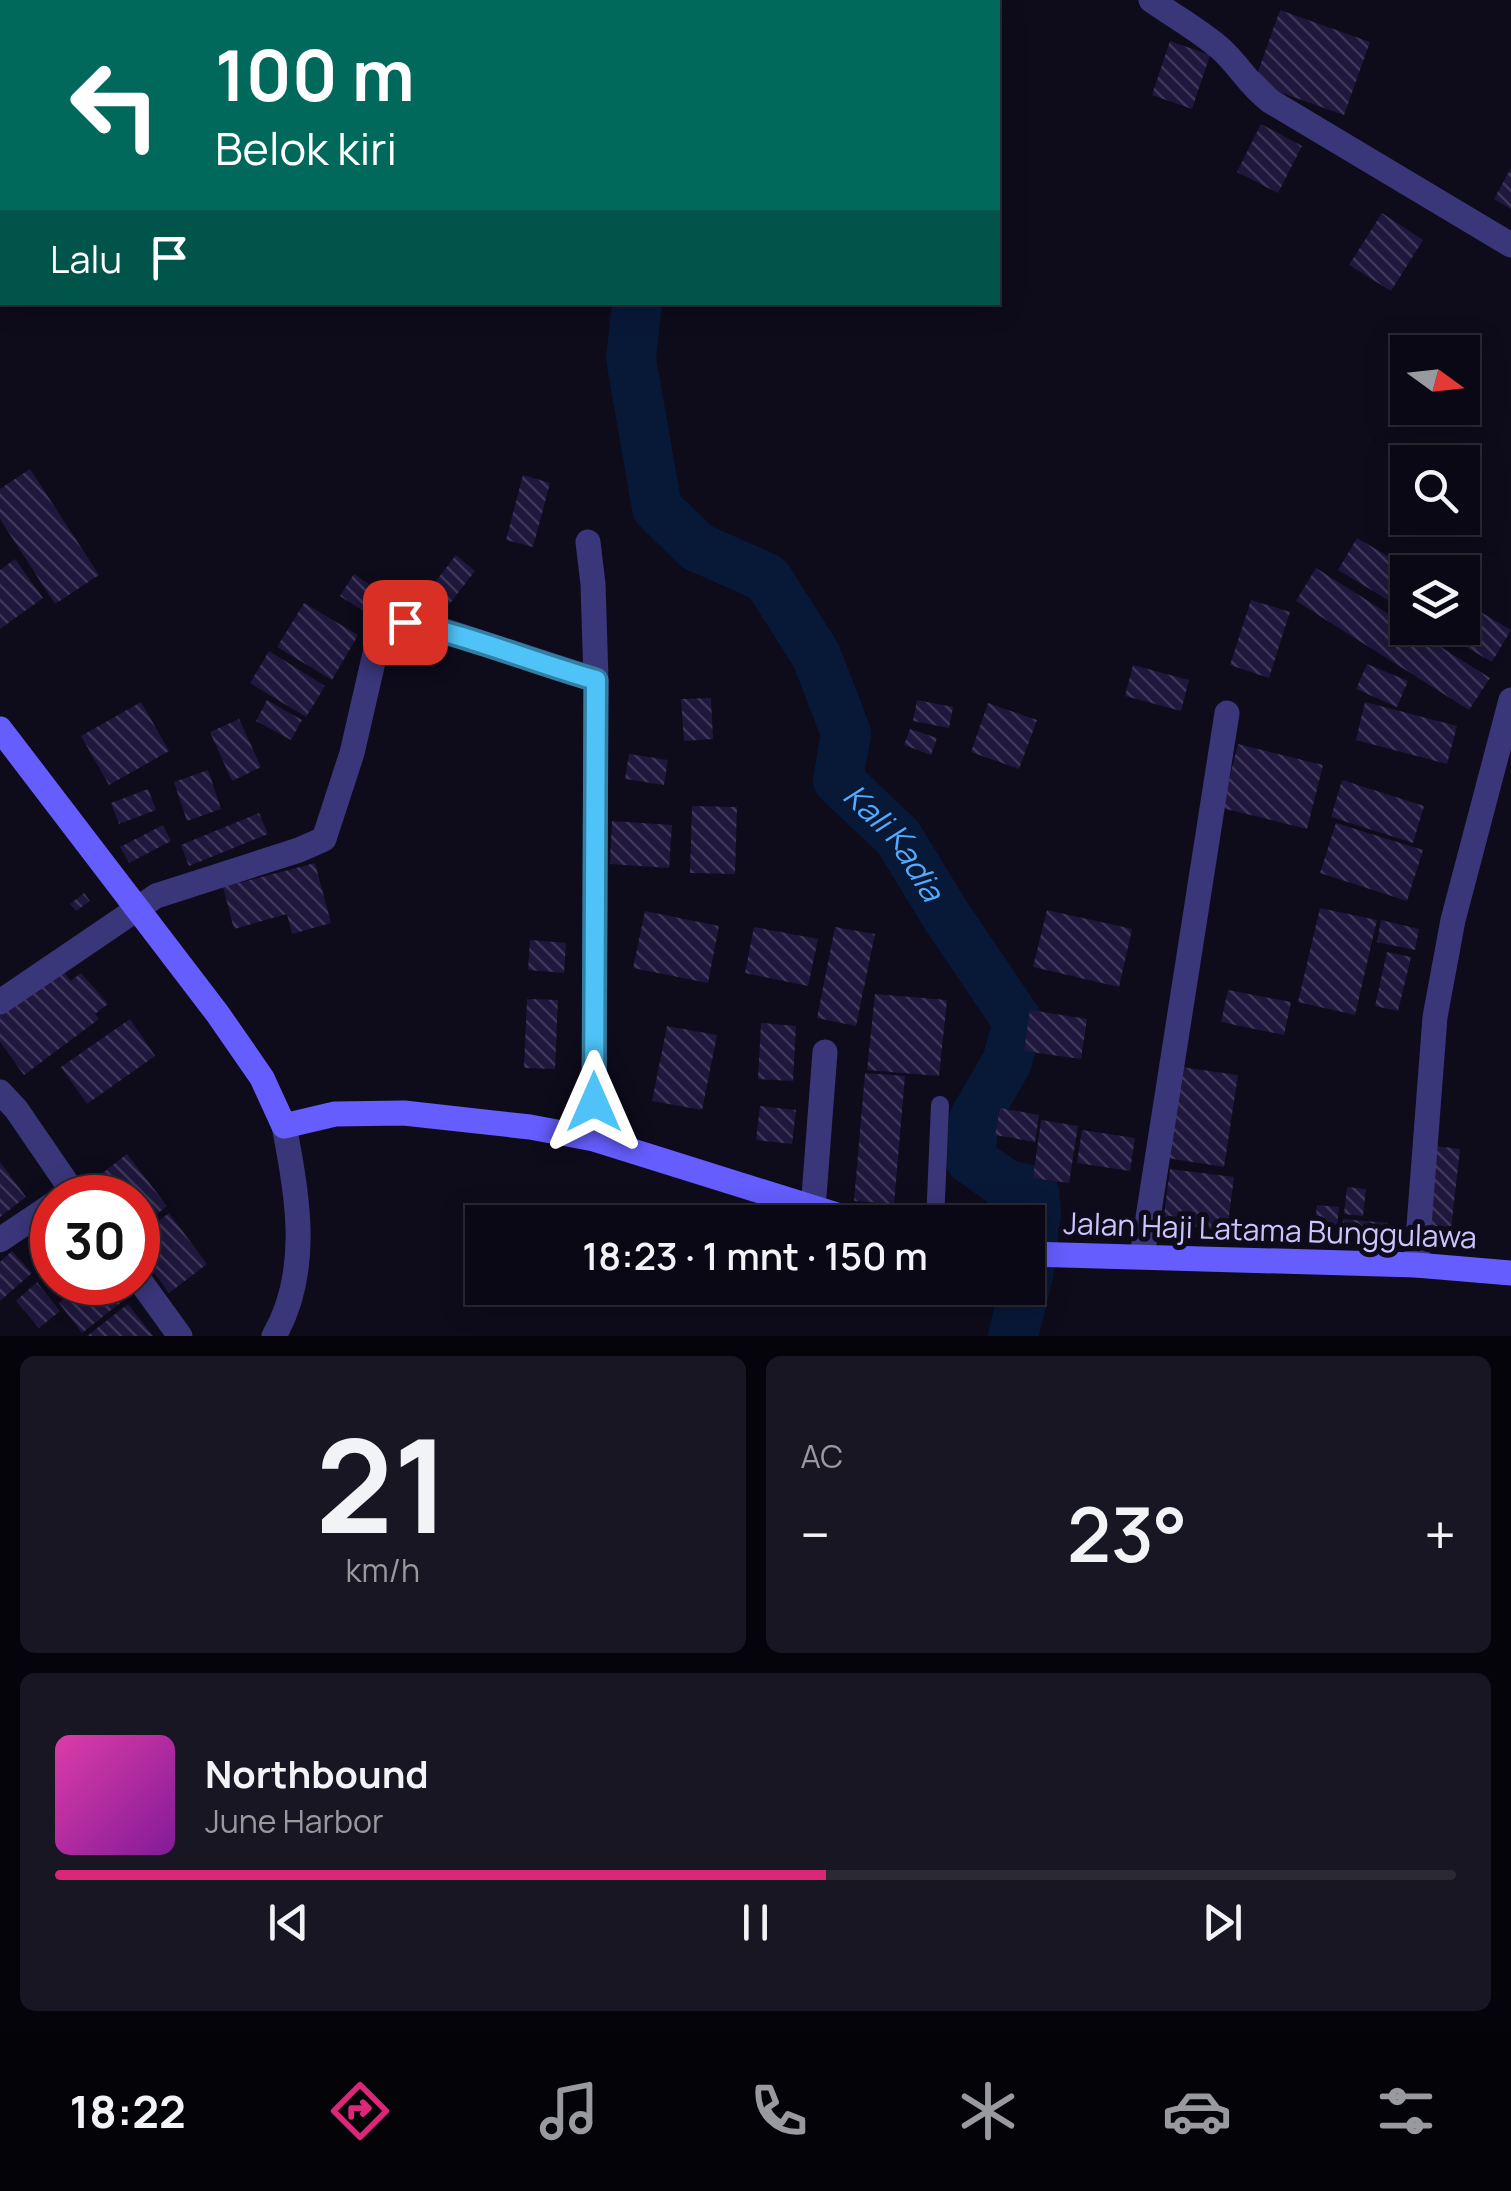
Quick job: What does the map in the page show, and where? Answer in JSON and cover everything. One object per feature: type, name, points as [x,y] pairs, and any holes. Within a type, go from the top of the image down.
[{"type":"main road","points":[[0,729],[262,1078],[284,1126],[335,1114],[404,1113],[530,1127],[594,1139],[798,1205]]},
{"type":"main road","name":"Jalan Haji Latama Bunggulawa","points":[[1045,1254],[1416,1264],[1511,1273]]},
{"type":"street","points":[[1152,0],[1222,50],[1248,85],[1270,101],[1511,245]]},
{"type":"street","points":[[588,542],[596,680],[594,1139]]},
{"type":"street","points":[[0,1002],[156,896],[299,850],[324,838],[352,753],[376,649],[386,631],[405,622],[442,630],[596,680]]},
{"type":"street","points":[[1416,1264],[1434,1017],[1454,920],[1511,700]]},
{"type":"street","points":[[1142,1256],[1227,713]]},
{"type":"street","points":[[813,1205],[825,1052]]},
{"type":"street","points":[[0,1092],[16,1108],[53,1175]]},
{"type":"street","points":[[274,1336],[289,1304],[297,1270],[297,1190],[284,1126]]},
{"type":"street","points":[[0,1240],[30,1221]]},
{"type":"street","points":[[158,1305],[180,1336]]},
{"type":"lane","points":[[936,1205],[940,1105]]},
{"type":"building","points":[[1280,10],[1370,42],[1344,115],[1254,83]]},
{"type":"building","points":[[1170,41],[1210,55],[1192,109],[1152,95]]},
{"type":"building","points":[[1261,124],[1302,146],[1278,193],[1237,172]]},
{"type":"building","points":[[1511,168],[1511,209],[1494,199]]},
{"type":"building","points":[[1382,213],[1423,240],[1391,291],[1349,265]]},
{"type":"building","points":[[30,469],[99,575],[55,604],[0,519],[0,489]]},
{"type":"building","points":[[523,475],[550,483],[533,547],[506,540]]},
{"type":"building","points":[[1357,538],[1390,557],[1390,601],[1338,570]]},
{"type":"building","points":[[456,555],[475,571],[438,619],[418,604]]},
{"type":"building","points":[[15,559],[43,598],[0,629],[0,570]]},
{"type":"building","points":[[1316,568],[1390,615],[1390,645],[1438,645],[1490,678],[1469,710],[1296,601]]},
{"type":"building","points":[[354,574],[385,595],[371,616],[340,596]]},
{"type":"building","points":[[1251,600],[1290,612],[1269,678],[1230,665]]},
{"type":"building","points":[[304,603],[358,635],[332,680],[277,647]]},
{"type":"building","points":[[1480,612],[1511,630],[1492,662],[1462,645],[1480,645]]},
{"type":"building","points":[[269,651],[325,686],[306,717],[250,683]]},
{"type":"building","points":[[1367,664],[1408,681],[1397,707],[1356,689]]},
{"type":"building","points":[[1133,665],[1189,680],[1181,711],[1125,696]]},
{"type":"building","points":[[711,698],[713,739],[684,741],[681,699]]},
{"type":"building","points":[[267,700],[302,720],[291,740],[256,721]]},
{"type":"building","points":[[917,700],[953,707],[949,728],[913,721]]},
{"type":"building","points":[[141,702],[169,751],[109,785],[81,736]]},
{"type":"building","points":[[1365,702],[1457,726],[1447,764],[1356,740]]},
{"type":"building","points":[[988,703],[1037,720],[1019,769],[971,752]]},
{"type":"building","points":[[239,719],[261,767],[232,781],[210,732]]},
{"type":"building","points":[[910,729],[937,738],[931,755],[904,745]]},
{"type":"building","points":[[1238,744],[1323,765],[1307,829],[1222,808]]},
{"type":"building","points":[[629,754],[668,760],[664,785],[625,779]]},
{"type":"building","points":[[208,770],[221,809],[187,821],[174,782]]},
{"type":"building","points":[[1342,780],[1424,806],[1413,843],[1331,817]]},
{"type":"building","points":[[148,789],[156,810],[119,824],[111,803]]},
{"type":"building","points":[[692,806],[737,807],[735,874],[690,873]]},
{"type":"building","points":[[259,813],[268,834],[189,866],[181,845]]},
{"type":"building","points":[[612,821],[672,825],[669,868],[610,864]]},
{"type":"building","points":[[1336,823],[1423,850],[1407,901],[1320,873]]},
{"type":"building","points":[[163,825],[171,841],[129,863],[120,847]]},
{"type":"building","points":[[315,863],[331,923],[292,934],[287,914],[234,929],[223,887]]},
{"type":"building","points":[[84,893],[90,901],[76,911],[70,904]]},
{"type":"building","points":[[1320,908],[1377,920],[1355,1015],[1298,1002]]},
{"type":"building","points":[[1047,910],[1132,929],[1119,987],[1033,967]]},
{"type":"building","points":[[645,911],[719,926],[708,983],[633,968]]},
{"type":"building","points":[[1381,920],[1419,929],[1415,950],[1377,942]]},
{"type":"building","points":[[754,927],[818,939],[808,986],[745,973]]},
{"type":"building","points":[[835,927],[875,934],[856,1026],[817,1018]]},
{"type":"building","points":[[530,940],[566,943],[564,973],[528,970]]},
{"type":"building","points":[[1387,952],[1411,957],[1398,1011],[1375,1006]]},
{"type":"building","points":[[59,966],[71,981],[81,973],[108,1004],[95,1014],[99,1019],[24,1075],[0,1042],[0,1011]]},
{"type":"building","points":[[1228,990],[1291,1002],[1284,1035],[1221,1022]]},
{"type":"building","points":[[875,994],[947,1000],[939,1076],[867,1070]]},
{"type":"building","points":[[527,999],[558,1000],[555,1069],[524,1068]]},
{"type":"building","points":[[1030,1010],[1087,1019],[1081,1059],[1024,1051]]},
{"type":"building","points":[[130,1019],[155,1056],[87,1104],[61,1067]]},
{"type":"building","points":[[761,1023],[796,1026],[793,1081],[758,1079]]},
{"type":"building","points":[[667,1026],[717,1035],[702,1110],[652,1101]]},
{"type":"building","points":[[1181,1067],[1238,1075],[1224,1167],[1167,1158]]},
{"type":"building","points":[[865,1073],[905,1076],[894,1204],[854,1201]]},
{"type":"building","points":[[760,1106],[796,1110],[792,1144],[756,1140]]},
{"type":"building","points":[[1000,1108],[1039,1115],[1035,1142],[995,1135]]},
{"type":"building","points":[[1041,1120],[1078,1126],[1069,1183],[1033,1178]]},
{"type":"building","points":[[1082,1130],[1135,1138],[1130,1171],[1077,1163]]},
{"type":"building","points":[[1435,1146],[1460,1149],[1451,1229],[1426,1227]]},
{"type":"building","points":[[127,1154],[143,1175],[100,1175]]},
{"type":"building","points":[[0,1162],[26,1197],[0,1217]]},
{"type":"building","points":[[1170,1169],[1234,1177],[1227,1231],[1163,1223]]},
{"type":"building","points":[[1347,1187],[1366,1189],[1363,1216],[1344,1214]]},
{"type":"building","points":[[1317,1205],[1339,1207],[1336,1238],[1314,1236]]},
{"type":"building","points":[[169,1213],[207,1264],[169,1293],[160,1281],[160,1220]]},
{"type":"building","points":[[1343,1219],[1388,1223],[1386,1242],[1341,1238]]},
{"type":"building","points":[[12,1251],[30,1275],[0,1301],[0,1262]]},
{"type":"building","points":[[30,1288],[30,1305],[55,1305],[60,1311],[39,1328],[16,1301]]},
{"type":"building","points":[[61,1305],[118,1305],[82,1333]]},
{"type":"building","points":[[129,1305],[153,1336],[87,1336]]},
{"type":"waterway","name":"Kali Kadia","points":[[637,305],[631,359],[657,508],[697,547],[767,578],[816,655],[846,733],[838,780],[898,837],[1018,1022],[1007,1062],[974,1119],[970,1159],[1005,1184],[1034,1191],[1035,1205]]},
{"type":"waterway","name":"Kali Kadia","points":[[1013,1336],[1021,1305]]},
{"type":"route","points":[[405,622],[442,630],[596,680],[594,1102]]}]
